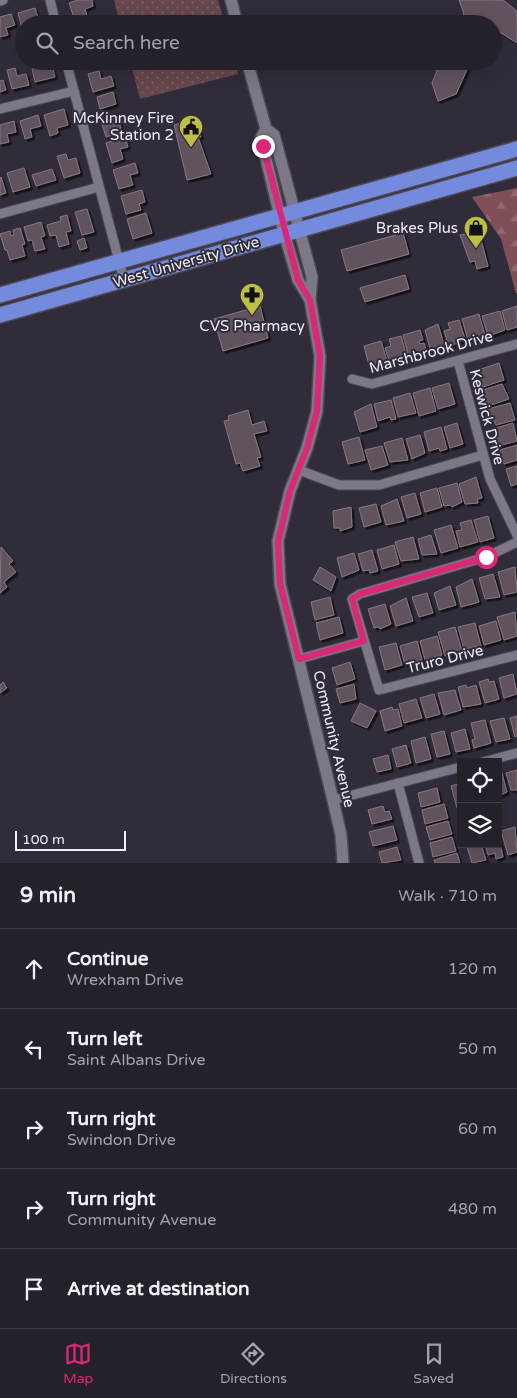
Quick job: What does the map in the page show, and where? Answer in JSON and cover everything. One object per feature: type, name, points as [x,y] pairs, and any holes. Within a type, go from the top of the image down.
[{"type":"highway","name":"West University Drive","points":[[0,295],[517,149]]},
{"type":"highway","name":"West University Drive","points":[[0,315],[517,168]]},
{"type":"street","points":[[50,0],[54,15]]},
{"type":"street","points":[[231,0],[235,15]]},
{"type":"street","points":[[68,70],[124,280]]},
{"type":"street","name":"Community Avenue","points":[[249,70],[266,130],[261,138],[287,215],[299,229],[312,277],[310,300],[320,356],[317,411],[290,491],[278,542],[280,584],[341,835],[343,863]]},
{"type":"street","points":[[0,109],[74,91]]},
{"type":"street","points":[[0,214],[99,188]]},
{"type":"street","name":"Community Avenue","points":[[287,215],[284,233],[298,280],[310,300]]},
{"type":"street","name":"Marshbrook Drive","points":[[352,379],[372,384],[517,344]]},
{"type":"street","name":"Keswick Drive","points":[[458,361],[490,479],[517,535]]},
{"type":"street","points":[[298,470],[338,485],[379,486],[483,455]]},
{"type":"street","points":[[299,659],[364,641],[352,599],[360,594],[486,557],[517,542]]},
{"type":"street","name":"Truro Drive","points":[[364,641],[379,690],[517,655]]},
{"type":"street","points":[[498,758],[517,753]]},
{"type":"street","points":[[333,800],[457,768]]},
{"type":"street","points":[[398,783],[419,863]]},
{"type":"shaded area","points":[[114,0],[218,0],[222,15],[118,15]]},
{"type":"shaded area","points":[[132,70],[237,70],[238,74],[140,99]]},
{"type":"green space","points":[[517,188],[516,293],[501,239],[472,197]]},
{"type":"building","points":[[78,0],[92,0],[93,6],[85,9],[86,15],[73,15],[69,3]]},
{"type":"building","points":[[459,0],[503,0],[517,11],[517,43],[502,34],[502,15],[464,14]]},
{"type":"building","points":[[35,8],[37,15],[18,15],[18,13]]},
{"type":"building","points":[[11,14],[15,25],[6,28],[8,35],[0,37],[0,17]]},
{"type":"building","points":[[15,68],[17,76],[26,74],[29,85],[12,89],[7,70]]},
{"type":"building","points":[[32,70],[53,70],[55,77],[35,82]]},
{"type":"building","points":[[437,70],[467,70],[456,94],[438,101],[432,83]]},
{"type":"building","points":[[99,71],[101,79],[111,76],[114,86],[93,92],[88,74]]},
{"type":"building","points":[[3,80],[6,90],[0,92],[0,81]]},
{"type":"building","points":[[113,92],[116,104],[100,109],[97,97]]},
{"type":"building","points":[[64,109],[68,125],[57,128],[58,133],[50,136],[44,115]]},
{"type":"building","points":[[38,115],[41,126],[30,129],[32,137],[25,139],[20,121]]},
{"type":"building","points":[[117,116],[121,128],[115,130],[116,134],[106,137],[101,121]]},
{"type":"building","name":"McKinney Fire Station 2","points":[[196,119],[201,137],[198,137],[211,174],[187,180],[174,125]]},
{"type":"building","points":[[14,121],[16,132],[7,134],[9,142],[0,144],[0,125]]},
{"type":"building","points":[[125,137],[128,147],[120,149],[123,159],[112,163],[106,143]]},
{"type":"building","points":[[66,154],[68,160],[76,158],[80,173],[64,178],[57,156]]},
{"type":"building","points":[[135,163],[138,173],[130,175],[133,185],[119,189],[113,170]]},
{"type":"building","points":[[24,168],[30,187],[13,192],[7,173]]},
{"type":"building","points":[[52,169],[56,180],[36,186],[32,175]]},
{"type":"building","points":[[0,178],[6,193],[0,195]]},
{"type":"building","points":[[142,190],[145,202],[139,204],[141,210],[126,214],[121,196]]},
{"type":"building","points":[[87,209],[94,232],[82,235],[75,212]]},
{"type":"building","points":[[146,213],[152,233],[133,239],[127,219]]},
{"type":"building","points":[[67,215],[71,231],[66,232],[69,244],[59,247],[56,235],[50,236],[47,225],[61,221],[60,217]]},
{"type":"building","points":[[41,222],[45,236],[41,237],[45,249],[35,251],[32,240],[28,241],[24,227]]},
{"type":"building","points":[[20,228],[25,244],[22,245],[25,256],[10,260],[0,234],[10,231],[11,236],[14,235],[13,230]]},
{"type":"building","points":[[479,232],[488,266],[477,269],[475,261],[470,262],[460,235]]},
{"type":"building","points":[[403,233],[409,254],[347,271],[341,250]]},
{"type":"building","points":[[84,238],[87,248],[80,250],[77,241]]},
{"type":"building","points":[[405,275],[409,289],[365,302],[360,288]]},
{"type":"building","name":"CVS Pharmacy","points":[[260,306],[268,338],[223,351],[214,319]]},
{"type":"building","points":[[517,306],[517,327],[507,330],[502,311]]},
{"type":"building","points":[[500,311],[505,330],[488,336],[482,316]]},
{"type":"building","points":[[479,314],[485,335],[468,340],[462,319]]},
{"type":"building","points":[[459,320],[465,339],[449,347],[444,331],[450,329],[448,323]]},
{"type":"building","points":[[438,324],[445,348],[431,352],[425,330]]},
{"type":"building","points":[[420,330],[423,340],[419,341],[420,344],[424,343],[427,353],[409,358],[403,335]]},
{"type":"building","points":[[401,336],[407,358],[390,363],[385,348],[391,346],[389,339]]},
{"type":"building","points":[[381,341],[387,361],[370,369],[364,346]]},
{"type":"building","points":[[499,363],[504,380],[483,387],[478,370]]},
{"type":"building","points":[[449,383],[455,404],[438,409],[432,388]]},
{"type":"building","points":[[502,384],[509,399],[488,406],[483,390]]},
{"type":"building","points":[[430,388],[436,411],[419,416],[413,393]]},
{"type":"building","points":[[410,393],[416,413],[398,417],[393,398]]},
{"type":"building","points":[[391,400],[396,419],[391,420],[390,417],[378,421],[374,404]]},
{"type":"building","points":[[510,403],[515,420],[496,425],[488,409]]},
{"type":"building","points":[[371,404],[377,427],[360,432],[354,412]]},
{"type":"building","points":[[248,410],[252,425],[264,421],[267,431],[254,434],[261,457],[257,458],[260,466],[243,471],[240,463],[236,464],[224,421],[229,420],[228,416]]},
{"type":"building","points":[[457,423],[463,444],[450,448],[444,427]]},
{"type":"building","points":[[513,423],[517,441],[498,446],[496,428]]},
{"type":"building","points":[[441,427],[447,449],[440,451],[439,448],[429,451],[424,432]]},
{"type":"building","points":[[420,435],[425,453],[412,459],[406,439]]},
{"type":"building","points":[[359,437],[365,460],[348,464],[342,442]]},
{"type":"building","points":[[402,438],[408,460],[390,462],[384,443]]},
{"type":"building","points":[[517,445],[517,460],[504,464],[500,450]]},
{"type":"building","points":[[382,446],[388,465],[371,470],[365,450]]},
{"type":"building","points":[[517,466],[517,484],[511,486],[506,469]]},
{"type":"building","points":[[476,477],[482,498],[477,499],[478,503],[465,504],[459,484]]},
{"type":"building","points":[[457,483],[462,502],[452,507],[451,505],[444,506],[439,488]]},
{"type":"building","points":[[437,488],[442,507],[425,512],[420,493]]},
{"type":"building","points":[[415,493],[421,514],[407,518],[401,497]]},
{"type":"building","points":[[397,499],[404,521],[386,525],[381,506]]},
{"type":"building","points":[[376,504],[381,522],[364,527],[359,508]]},
{"type":"building","points":[[351,507],[352,527],[340,531],[340,528],[334,528],[333,511]]},
{"type":"building","points":[[488,516],[494,538],[480,542],[474,520]]},
{"type":"building","points":[[471,520],[478,542],[460,547],[456,531],[462,530],[460,523]]},
{"type":"building","points":[[451,525],[458,548],[441,553],[434,530]]},
{"type":"building","points":[[431,535],[437,554],[422,555],[418,539]]},
{"type":"building","points":[[413,537],[419,559],[401,561],[395,542]]},
{"type":"building","points":[[394,545],[399,564],[382,569],[377,550]]},
{"type":"building","points":[[1,547],[13,561],[9,564],[16,572],[4,582],[7,587],[0,593]]},
{"type":"building","points":[[372,550],[378,571],[370,573],[369,570],[363,571],[358,554]]},
{"type":"building","points":[[354,553],[359,570],[342,577],[337,558]]},
{"type":"building","points":[[320,567],[336,577],[331,591],[313,580]]},
{"type":"building","points":[[515,567],[517,592],[504,595],[498,572]]},
{"type":"building","points":[[493,574],[500,597],[485,599],[479,578]]},
{"type":"building","points":[[472,579],[479,602],[461,607],[456,587]]},
{"type":"building","points":[[450,586],[456,605],[439,610],[434,593]]},
{"type":"building","points":[[427,593],[433,613],[419,617],[412,597]]},
{"type":"building","points":[[330,597],[334,615],[315,620],[311,602]]},
{"type":"building","points":[[406,598],[413,621],[396,626],[390,606]]},
{"type":"building","points":[[385,604],[391,624],[380,629],[379,627],[374,628],[368,609]]},
{"type":"building","points":[[515,612],[517,636],[504,640],[497,617]]},
{"type":"building","points":[[339,617],[343,633],[320,640],[316,623]]},
{"type":"building","points":[[496,621],[501,640],[484,645],[479,626]]},
{"type":"building","points":[[475,623],[481,646],[464,649],[458,627]]},
{"type":"building","points":[[455,627],[462,651],[445,656],[438,632]]},
{"type":"building","points":[[437,636],[442,655],[425,660],[420,641]]},
{"type":"building","points":[[417,641],[422,660],[405,665],[400,646]]},
{"type":"building","points":[[396,643],[402,665],[385,670],[379,647]]},
{"type":"building","points":[[350,662],[355,679],[337,685],[332,668]]},
{"type":"building","points":[[513,674],[517,694],[504,698],[499,678]]},
{"type":"building","points":[[488,679],[489,682],[494,681],[499,699],[485,703],[479,682]]},
{"type":"building","points":[[3,682],[7,688],[0,693],[0,685]]},
{"type":"building","points":[[354,684],[356,699],[340,703],[336,689]]},
{"type":"building","points":[[466,685],[467,688],[476,685],[481,704],[463,707],[458,687]]},
{"type":"building","points":[[455,690],[461,710],[444,715],[438,693]]},
{"type":"building","points":[[434,694],[440,714],[426,718],[420,698]]},
{"type":"building","points":[[416,699],[422,718],[404,723],[399,704]]},
{"type":"building","points":[[360,703],[376,711],[367,728],[351,721]]},
{"type":"building","points":[[392,707],[393,710],[398,709],[402,726],[385,731],[380,711]]},
{"type":"building","points":[[517,716],[517,736],[515,737],[510,718]]},
{"type":"building","points":[[504,718],[510,739],[496,742],[490,721]]},
{"type":"building","points":[[485,720],[491,743],[474,748],[472,740],[475,739],[471,723]]},
{"type":"building","points":[[465,729],[470,749],[456,752],[451,733]]},
{"type":"building","points":[[444,731],[450,754],[437,757],[431,734]]},
{"type":"building","points":[[425,737],[431,759],[416,763],[411,741]]},
{"type":"building","points":[[406,745],[411,763],[397,767],[392,749]]},
{"type":"building","points":[[388,755],[391,769],[377,772],[373,759]]},
{"type":"building","points":[[517,770],[517,790],[511,790],[506,773]]},
{"type":"building","points":[[502,773],[507,792],[502,794]]},
{"type":"building","points":[[457,784],[457,808],[451,786]]},
{"type":"building","points":[[437,788],[440,802],[421,807],[418,793]]},
{"type":"building","points":[[444,804],[448,818],[425,824],[422,810]]},
{"type":"building","points":[[383,806],[385,812],[389,811],[392,819],[372,824],[368,810]]},
{"type":"building","points":[[448,821],[452,834],[430,840],[426,827]]},
{"type":"building","points":[[393,826],[397,840],[373,846],[369,832]]},
{"type":"building","points":[[515,827],[517,852],[508,855],[502,831]]},
{"type":"building","points":[[452,837],[456,851],[433,857],[430,843]]},
{"type":"building","points":[[397,847],[401,860],[382,863],[379,852]]},
{"type":"building","points":[[467,848],[482,848],[486,860],[472,863]]},
{"type":"building","points":[[486,848],[501,848],[503,857],[496,859],[495,853],[488,855]]},
{"type":"building","points":[[457,853],[460,863],[435,863],[434,860]]},
{"type":"place","name":"McKinney Fire Station 2","points":[[191,148]]},
{"type":"place","name":"Brakes Plus","points":[[476,249]]},
{"type":"place","name":"CVS Pharmacy","points":[[252,316]]},
{"type":"route","points":[[263,146],[284,233],[298,280],[310,300],[320,356],[317,411],[307,448],[290,491],[278,542],[280,584],[299,659],[364,641],[352,599],[360,594],[486,557]]}]
